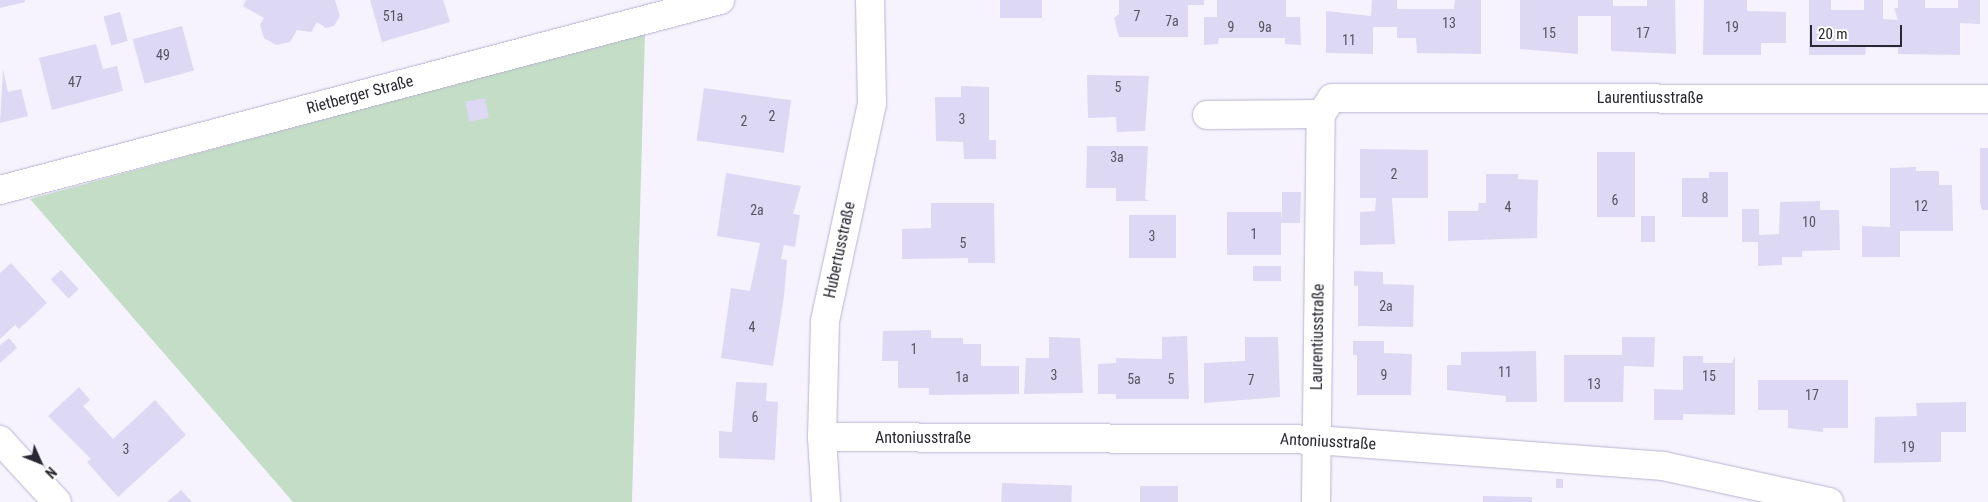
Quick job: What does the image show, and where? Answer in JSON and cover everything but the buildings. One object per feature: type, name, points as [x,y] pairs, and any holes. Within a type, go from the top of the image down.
[{"type":"street","name":"Rietberger Straße","points":[[0,190],[720,0]]},
{"type":"street","name":"Hubertusstraße","points":[[826,502],[822,437],[825,321],[872,104],[870,0]]},
{"type":"street","name":"Laurentiusstraße","points":[[1316,502],[1321,114],[1332,98],[1988,99]]},
{"type":"street","points":[[1207,115],[1321,114]]},
{"type":"street","name":"Antoniusstraße","points":[[822,437],[1317,440],[1663,466],[1734,492],[1829,502]]},
{"type":"street","points":[[0,440],[55,501]]},
{"type":"green space","points":[[645,31],[632,502],[293,502],[30,199]]}]
